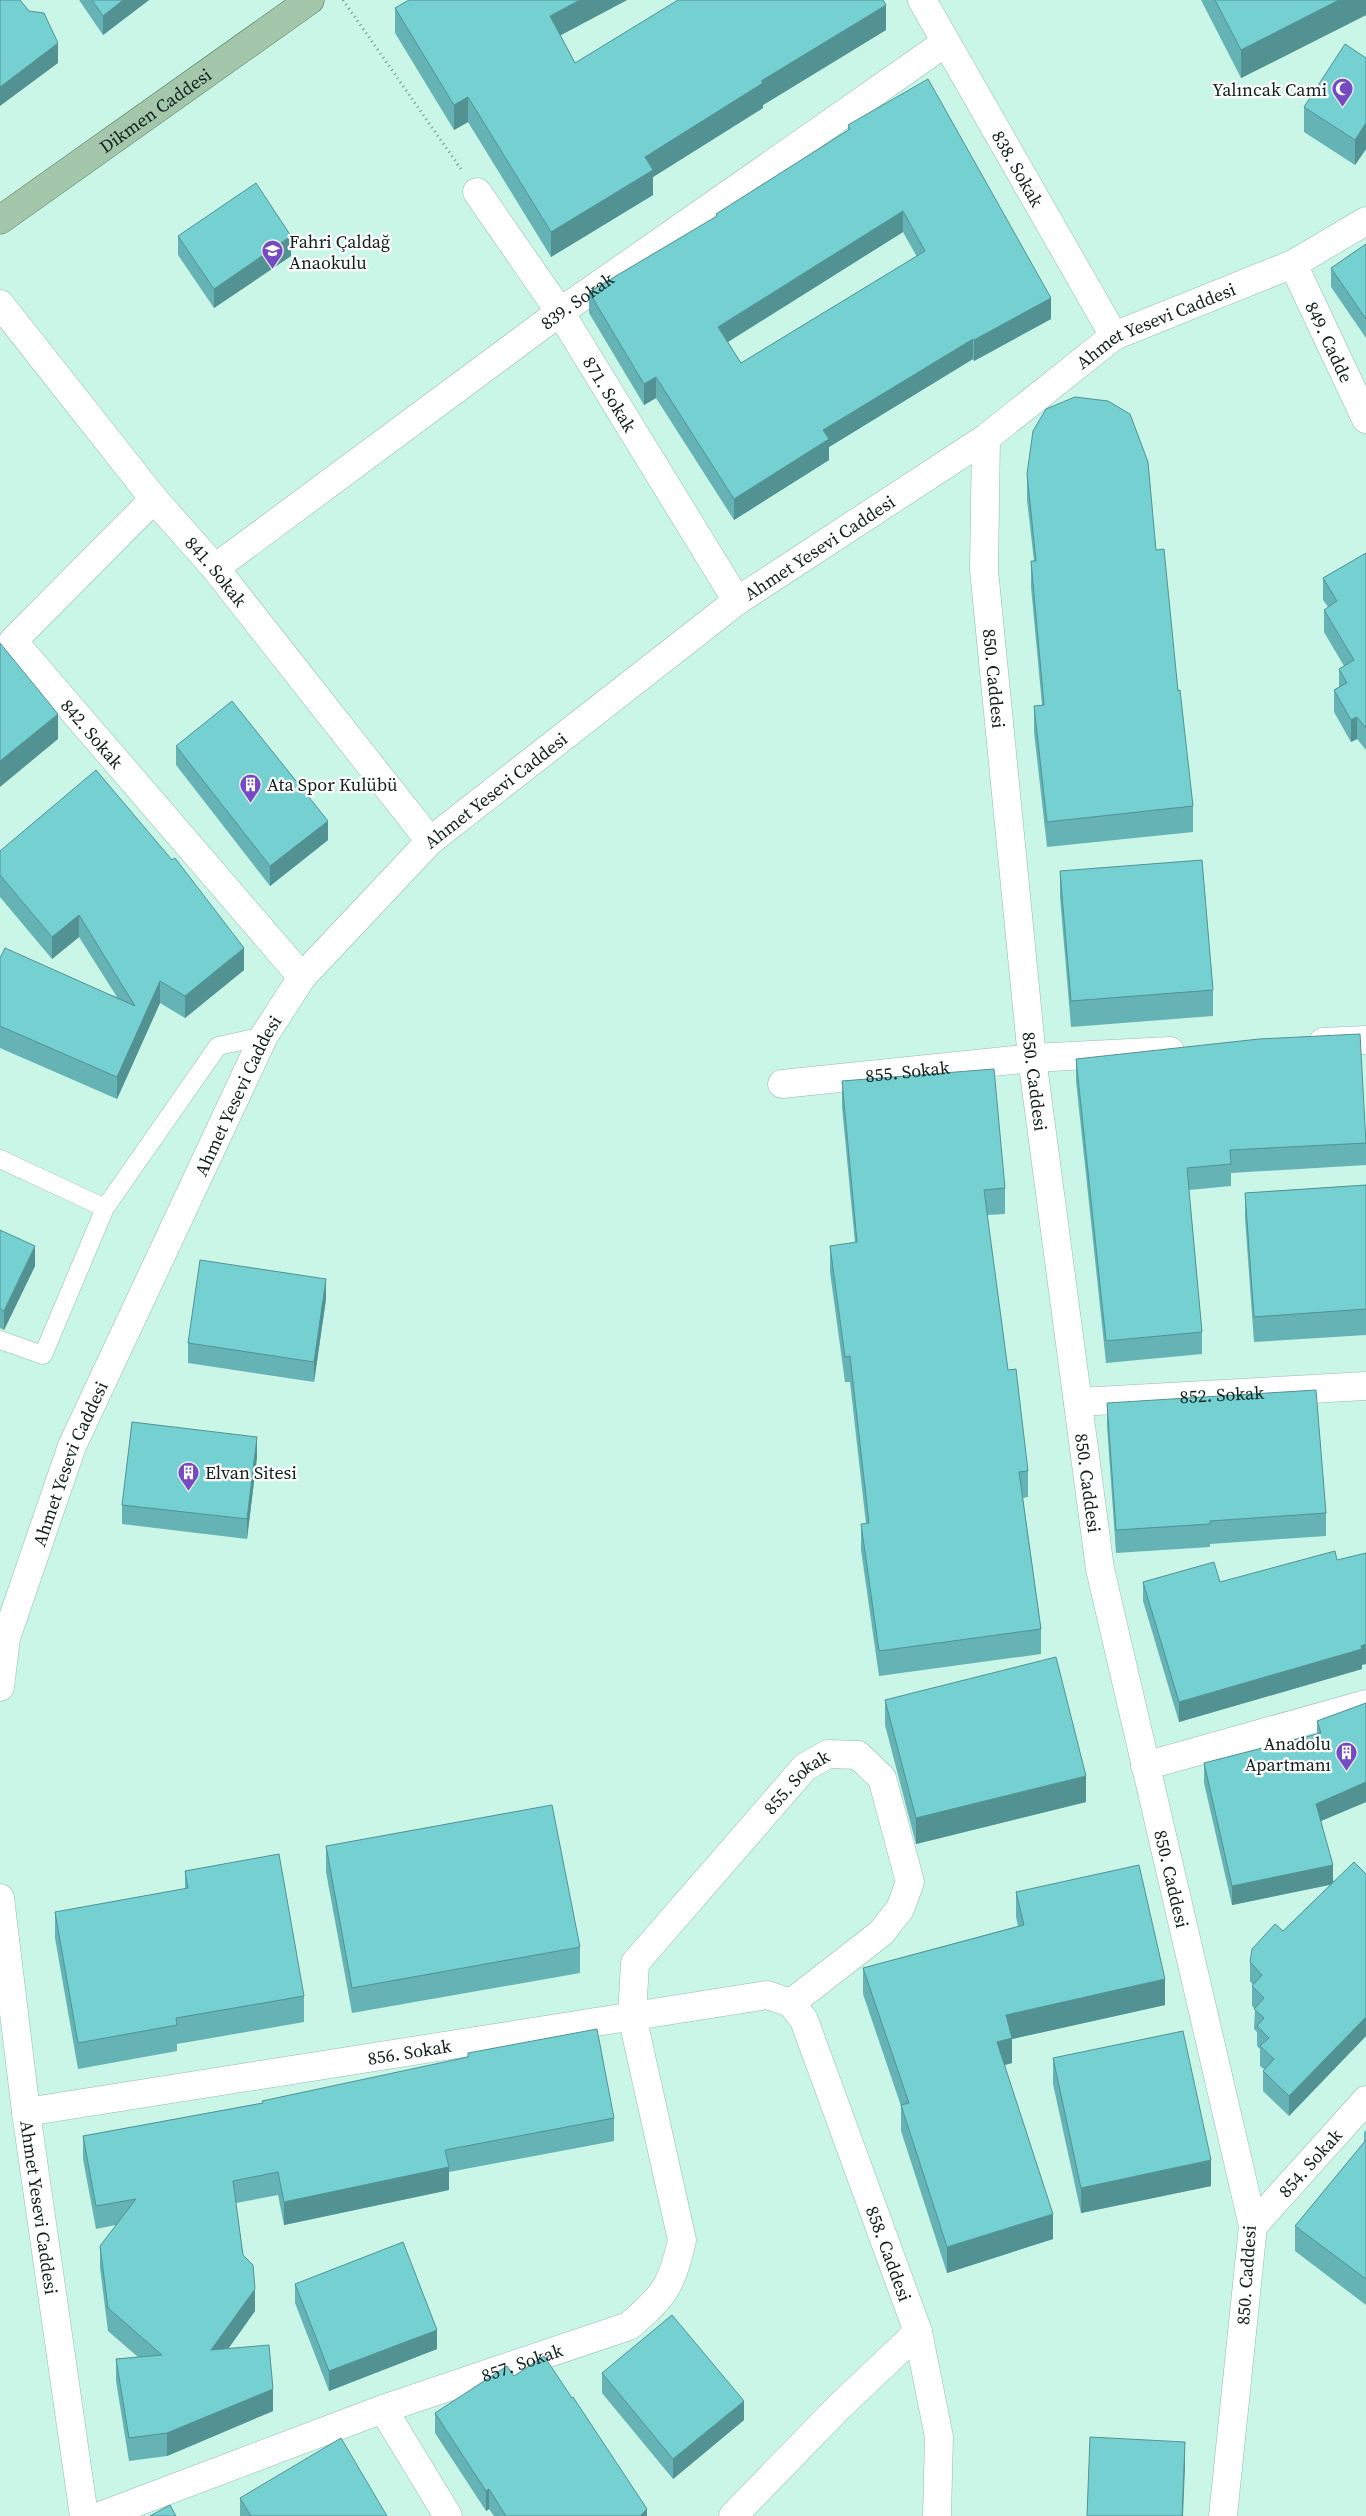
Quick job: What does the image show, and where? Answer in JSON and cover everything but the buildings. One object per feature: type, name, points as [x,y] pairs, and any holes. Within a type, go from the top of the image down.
[{"type":"main road","name":"Dikmen Caddesi","points":[[0,220],[310,0]]},
{"type":"street","name":"838. Sokak","points":[[922,0],[1114,336]]},
{"type":"street","name":"839. Sokak","points":[[215,568],[560,312],[945,43]]},
{"type":"street","name":"871. Sokak","points":[[478,192],[560,312],[737,601]]},
{"type":"street","name":"Ahmet Yesevi Caddesi","points":[[0,1687],[3,1638],[72,1446],[264,1036],[302,977],[430,841],[737,601],[986,438],[1114,336],[1293,264],[1366,221]]},
{"type":"street","name":"849. Cadde","points":[[1293,264],[1366,419]]},
{"type":"street","name":"841. Sokak","points":[[0,304],[154,500],[215,568],[430,841]]},
{"type":"street","name":"850. Caddesi","points":[[986,438],[984,570],[1032,1058],[1100,1569],[1253,2226],[1223,2516]]},
{"type":"street","name":"842. Sokak","points":[[154,500],[13,641],[302,977]]},
{"type":"street","points":[[1297,1044],[1366,1040]]},
{"type":"street","name":"855. Sokak","points":[[782,1084],[1032,1058],[1199,1049]]},
{"type":"street","name":"852. Sokak","points":[[1078,1402],[1366,1386]]},
{"type":"street","points":[[1145,1766],[1366,1704]]},
{"type":"street","name":"855. Sokak","points":[[632,2016],[634,1963],[805,1767],[828,1754],[858,1755],[882,1778],[910,1882],[900,1909],[881,1933],[791,2003]]},
{"type":"street","name":"Ahmet Yesevi Caddesi","points":[[0,1898],[26,2112],[84,2516]]},
{"type":"street","name":"856. Sokak","points":[[26,2112],[767,1995],[791,2003]]},
{"type":"street","name":"858. Caddesi","points":[[791,2003],[804,2020],[918,2332],[939,2437],[937,2516]]},
{"type":"street","name":"857. Sokak","points":[[100,2516],[383,2409],[629,2326],[656,2303],[674,2273],[682,2240],[632,2016]]},
{"type":"street","name":"854. Sokak","points":[[1253,2226],[1366,2100]]},
{"type":"street","points":[[732,2516],[839,2407],[918,2332]]},
{"type":"street","points":[[383,2409],[448,2516]]},
{"type":"lane","points":[[0,1340],[43,1355],[105,1208],[218,1046],[264,1036]]},
{"type":"lane","points":[[0,1159],[105,1208]]},
{"type":"path","points":[[343,0],[478,192]]},
{"type":"place","name":"Yalıncak Cami","points":[[1343,108]]},
{"type":"place","name":"Fahri Çaldağ Anaokulu","points":[[273,270]]},
{"type":"place","name":"Ata Spor Kulübü","points":[[251,803]]},
{"type":"place","name":"Elvan Sitesi","points":[[189,1491]]},
{"type":"place","name":"Anadolu Apartmanı","points":[[1347,1772]]}]
